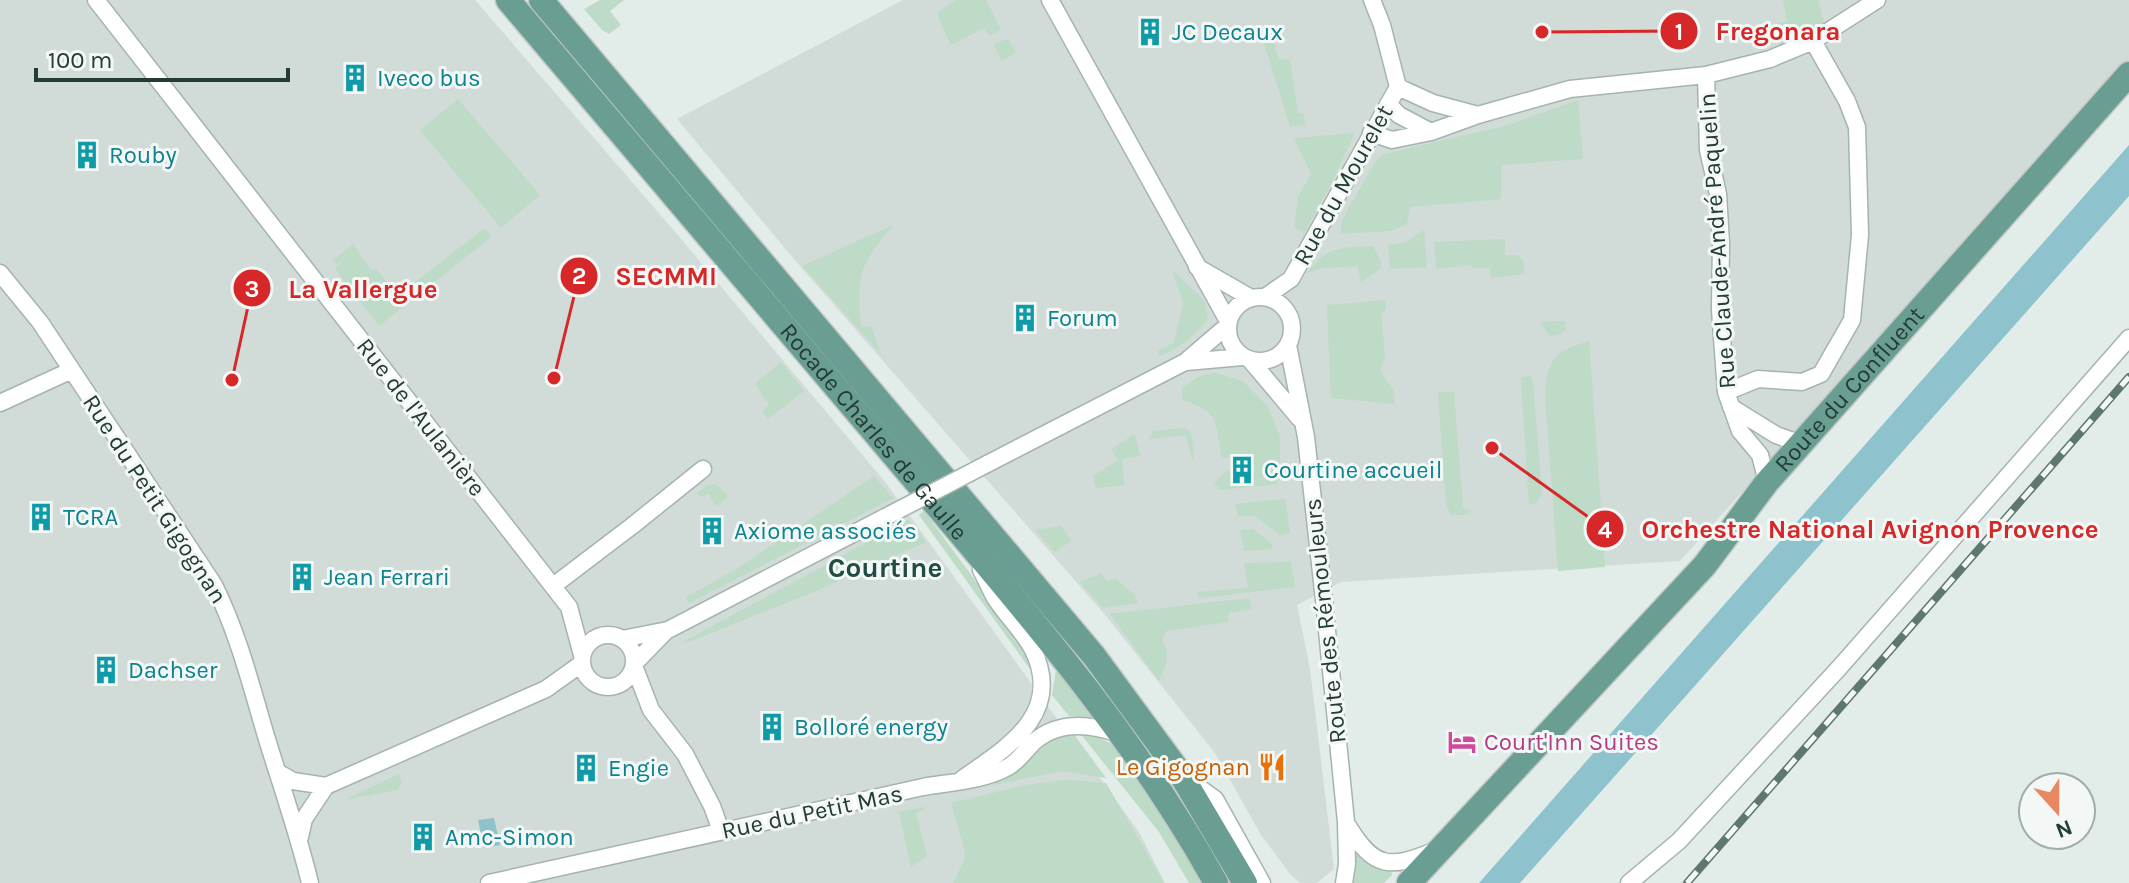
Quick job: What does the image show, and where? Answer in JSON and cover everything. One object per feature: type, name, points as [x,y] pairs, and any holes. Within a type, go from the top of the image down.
[{"type":"main road","name":"Rocade Charles de Gaulle","points":[[508,0],[1067,664],[1170,804],[1216,883]]},
{"type":"main road","name":"Rocade Charles de Gaulle","points":[[541,0],[1094,656],[1180,773],[1245,883]]},
{"type":"main road","name":"Route du Confluent","points":[[1409,883],[1705,565],[1767,482],[2129,74]]},
{"type":"main road","points":[[1194,843],[1227,883]]},
{"type":"street","name":"Rue de l'Aulanière","points":[[96,0],[569,607],[614,637]]},
{"type":"street","points":[[1050,0],[1228,324],[1230,343],[1301,420]]},
{"type":"street","name":"Rue du Mourelet","points":[[1289,315],[1291,279],[1398,87],[1392,58],[1372,0]]},
{"type":"street","points":[[1371,133],[1392,140],[1431,132],[1570,89],[1706,75],[1770,59],[1813,41],[1877,0]]},
{"type":"street","points":[[1728,400],[1758,379],[1802,382],[1821,374],[1852,320],[1860,235],[1857,127],[1847,101],[1813,41]]},
{"type":"street","name":"Rue Claude-André Paquelin","points":[[1706,75],[1708,150],[1718,194],[1720,310],[1728,400],[1740,431],[1760,455],[1767,482]]},
{"type":"street","points":[[1398,87],[1433,103],[1478,115]]},
{"type":"street","points":[[1388,104],[1399,115],[1431,132]]},
{"type":"street","points":[[1185,362],[1272,359],[1288,345],[1292,335],[1289,315],[1279,303],[1258,297],[1195,266]]},
{"type":"street","name":"Rue du Petit Gigognan","points":[[0,273],[40,322],[214,585],[232,626],[310,883]]},
{"type":"street","name":"Rue du Mourelet","points":[[1258,297],[1291,279]]},
{"type":"street","points":[[614,687],[627,679],[634,664],[668,630],[1185,362],[1228,324],[1236,306],[1258,297]]},
{"type":"street","points":[[1629,883],[1679,841],[1839,668],[2129,338]]},
{"type":"street","name":"Route des Rémouleurs","points":[[1288,345],[1306,437],[1321,576],[1346,822],[1344,883]]},
{"type":"street","points":[[0,403],[72,370]]},
{"type":"street","name":"Rue Claude-André Paquelin","points":[[1728,400],[1776,435],[1802,444]]},
{"type":"street","points":[[553,586],[703,469]]},
{"type":"street","points":[[960,780],[1012,744],[1036,713],[1042,691],[1041,670],[1031,647],[995,597],[967,542]]},
{"type":"street","name":"Rue de l'Aulanière","points":[[569,607],[582,660]]},
{"type":"street","points":[[279,773],[293,781],[326,786],[546,689],[582,660],[591,641],[668,630]]},
{"type":"street","points":[[614,637],[634,654],[634,664],[651,710],[685,754],[712,806],[721,831]]},
{"type":"street","points":[[582,660],[589,680],[596,685],[614,687],[651,710]]},
{"type":"street","name":"Rue du Petit Mas","points":[[489,883],[960,780],[986,777],[1011,766],[1036,740],[1062,727],[1089,724],[1120,734]]},
{"type":"street","points":[[1180,773],[1215,799],[1262,883]]},
{"type":"street","points":[[299,840],[304,819],[326,786]]},
{"type":"street","points":[[1346,822],[1363,851],[1379,860],[1397,863],[1443,847]]},
{"type":"shaded area","points":[[0,0],[475,0],[886,483],[1139,832],[1165,883],[0,883]]},
{"type":"shaded area","points":[[903,0],[2129,0],[2129,62],[1680,561],[1341,582],[1297,605],[1310,669],[1334,869],[1317,883],[1300,883],[1261,835],[1215,753],[1106,616],[794,259],[677,119]]},
{"type":"green space","points":[[600,0],[624,0],[610,11],[621,25],[609,34],[584,9]]},
{"type":"green space","points":[[956,0],[986,0],[1001,29],[990,36],[984,28],[951,45],[938,17],[939,11]]},
{"type":"green space","points":[[1783,0],[1818,0],[1826,33],[1778,45],[1773,25],[1787,21]]},
{"type":"green space","points":[[1260,30],[1271,31],[1279,60],[1290,59],[1298,113],[1303,113],[1305,125],[1290,126]]},
{"type":"green space","points":[[1009,40],[1016,52],[1002,61],[994,45]]},
{"type":"green space","points":[[458,99],[540,195],[501,228],[420,130]]},
{"type":"green space","points":[[1578,100],[1583,159],[1501,165],[1501,199],[1410,207],[1407,224],[1391,231],[1341,234],[1341,222],[1375,162],[1384,154],[1509,125]]},
{"type":"green space","points":[[1355,133],[1304,233],[1294,227],[1298,197],[1311,174],[1294,138]]},
{"type":"green space","points":[[893,225],[867,261],[860,282],[861,327],[871,326],[881,354],[802,266]]},
{"type":"green space","points":[[485,228],[491,237],[379,326],[335,269],[342,262],[336,264],[333,260],[353,244],[372,271],[376,269],[398,295]]},
{"type":"green space","points":[[1424,230],[1427,267],[1390,269],[1388,245],[1406,242]]},
{"type":"green space","points":[[1505,239],[1505,255],[1517,255],[1524,261],[1524,274],[1491,278],[1490,268],[1473,268],[1472,265],[1436,269],[1434,242]]},
{"type":"green space","points":[[1373,246],[1381,262],[1380,269],[1361,282],[1358,266],[1323,268],[1307,273],[1322,257],[1336,250]]},
{"type":"green space","points":[[1172,270],[1204,300],[1208,318],[1187,341],[1160,356],[1158,351],[1174,342],[1183,304]]},
{"type":"green space","points":[[1385,300],[1386,308],[1381,315],[1385,356],[1380,370],[1394,392],[1395,404],[1331,398],[1327,305]]},
{"type":"green space","points":[[1564,321],[1566,329],[1550,336],[1540,322]]},
{"type":"green space","points":[[1589,341],[1605,567],[1558,571],[1546,383],[1551,365],[1560,353]]},
{"type":"green space","points":[[781,362],[804,391],[768,419],[762,412],[769,405],[755,384]]},
{"type":"green space","points":[[1216,373],[1243,381],[1268,407],[1280,436],[1277,484],[1221,490],[1214,483],[1228,470],[1244,483],[1256,469],[1241,456],[1222,458],[1217,427],[1210,414],[1182,400],[1182,388],[1200,376]]},
{"type":"green space","points":[[1530,375],[1542,494],[1536,503],[1529,504],[1521,378]]},
{"type":"green space","points":[[1438,392],[1454,392],[1463,508],[1472,511],[1464,515],[1451,515],[1446,504]]},
{"type":"green space","points":[[1185,428],[1191,432],[1192,460],[1186,435],[1149,439],[1153,431]]},
{"type":"green space","points":[[1135,434],[1140,456],[1122,459],[1124,485],[1096,488],[1093,476],[1118,460],[1111,449]]},
{"type":"green space","points":[[874,476],[893,498],[689,603],[685,598],[738,568]]},
{"type":"green space","points":[[715,484],[729,496],[717,506],[708,494],[701,497],[697,493]]},
{"type":"green space","points":[[1285,499],[1290,533],[1280,535],[1255,516],[1238,516],[1235,504]]},
{"type":"green space","points":[[924,511],[1025,648],[1033,669],[1030,669],[919,515]]},
{"type":"green space","points":[[908,520],[926,542],[816,591],[683,642]]},
{"type":"green space","points":[[1061,526],[1071,541],[1055,552],[1035,530]]},
{"type":"green space","points":[[1253,529],[1273,545],[1271,549],[1244,551],[1240,530]]},
{"type":"green space","points":[[1291,562],[1295,587],[1199,598],[1197,592],[1248,588],[1244,563]]},
{"type":"green space","points":[[1101,573],[1107,581],[1115,579],[1135,595],[1138,603],[1103,608],[1080,582]]},
{"type":"green space","points":[[1249,598],[1252,609],[1229,613],[1228,622],[1166,631],[1162,640],[1166,660],[1159,681],[1110,614]]},
{"type":"green space","points":[[1056,670],[1060,671],[1095,718],[1069,716],[1052,695]]},
{"type":"green space","points":[[1084,729],[1117,747],[1167,820],[1204,883],[1189,883],[1159,832],[1079,732]]},
{"type":"green space","points":[[1073,733],[1106,778],[1062,771],[992,785],[1015,773],[1053,738]]},
{"type":"green space","points":[[399,774],[402,783],[397,790],[344,800]]},
{"type":"green space","points":[[1066,780],[1106,783],[1164,883],[953,883],[965,859],[965,851],[951,803],[1026,785]]},
{"type":"green space","points":[[924,807],[916,813],[927,856],[911,867],[899,812]]},
{"type":"green space","points":[[1356,850],[1390,868],[1392,875],[1384,883],[1352,883],[1351,851]]},
{"type":"water","points":[[2129,145],[2129,196],[1520,883],[1479,883]]},
{"type":"water","points":[[494,818],[500,845],[484,848],[478,820]]},
{"type":"railway","points":[[1687,883],[2129,377]]},
{"type":"place","name":"JC Decaux","points":[[1150,32]]},
{"type":"place","name":"Fregonara","points":[[1542,32]]},
{"type":"place","name":"Iveco bus","points":[[355,78]]},
{"type":"place","name":"Rouby","points":[[87,155]]},
{"type":"place","name":"Forum","points":[[1025,318]]},
{"type":"place","name":"SECMMI","points":[[554,378]]},
{"type":"place","name":"La Vallergue","points":[[232,380]]},
{"type":"place","name":"Orchestre National Avignon Provence","points":[[1492,448]]},
{"type":"place","name":"Courtine accueil","points":[[1242,470]]},
{"type":"place","name":"TCRA","points":[[41,517]]},
{"type":"place","name":"Axiome associés","points":[[712,531]]},
{"type":"place","name":"Jean Ferrari","points":[[302,577]]},
{"type":"place","name":"Dachser","points":[[106,670]]},
{"type":"place","name":"Bolloré energy","points":[[772,727]]},
{"type":"place","name":"Court'Inn Suites","points":[[1462,742]]},
{"type":"place","name":"Le Gigognan","points":[[1272,767]]},
{"type":"place","name":"Engie","points":[[586,768]]},
{"type":"place","name":"Amc-Simon","points":[[423,837]]},
{"type":"district","name":"Courtine","points":[[885,567]]}]
